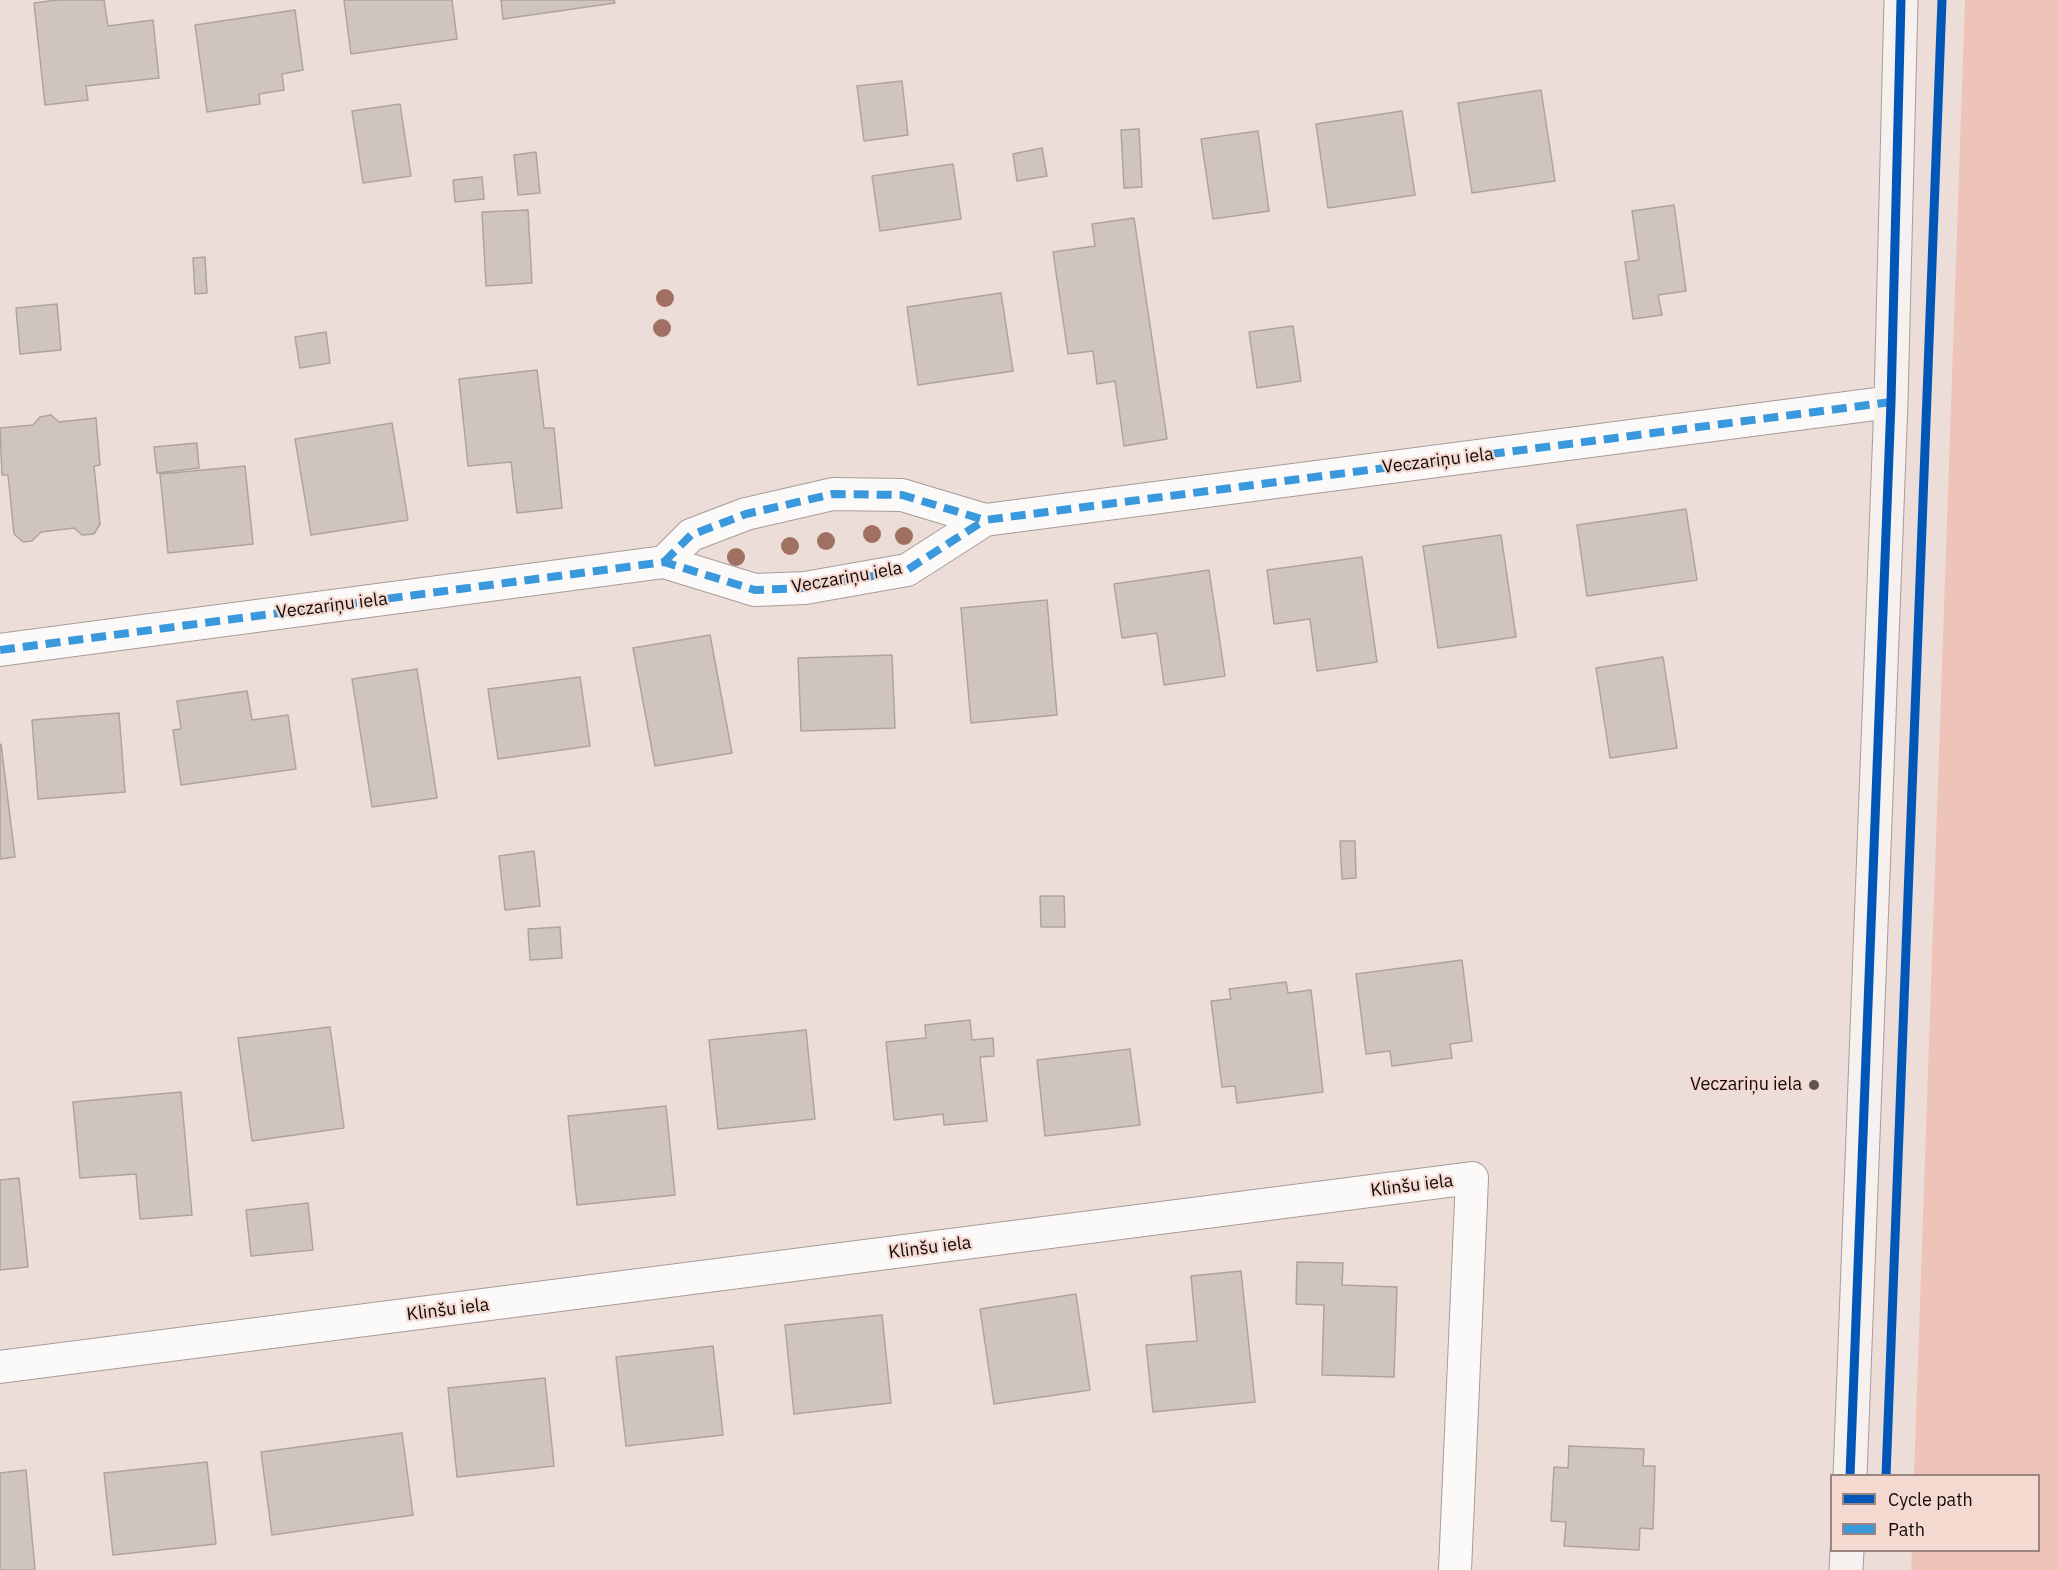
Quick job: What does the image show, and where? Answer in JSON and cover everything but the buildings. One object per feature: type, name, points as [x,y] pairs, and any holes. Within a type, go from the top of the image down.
[{"type":"main road","points":[[1850,1474],[1891,402],[1901,0]]},
{"type":"main road","points":[[1846,1570],[1847,1552]]},
{"type":"street","name":"Veczariņu iela","points":[[664,562],[691,535],[746,514],[833,494],[902,495],[985,520],[1891,402]]},
{"type":"street","name":"Veczariņu iela","points":[[0,650],[664,562],[755,590],[804,588],[907,570],[985,520]]},
{"type":"street","name":"Klinšu iela","points":[[0,1367],[1472,1179],[1455,1570]]},
{"type":"shaded area","points":[[1965,0],[2058,0],[2058,1570],[1911,1570],[1912,1552],[2040,1552],[2040,1474],[1914,1474]]},
{"type":"marked path","points":[[664,562],[691,535],[746,514],[833,494],[902,495],[985,520],[1891,402]]},
{"type":"marked path","points":[[0,650],[664,562],[755,590],[805,588],[907,570],[985,520]]},
{"type":"cycle path","points":[[1850,1474],[1891,402],[1901,0]]},
{"type":"cycle path","points":[[1886,1474],[1942,0]]},
{"type":"place","name":"Veczariņu iela","points":[[1814,1085]]}]
